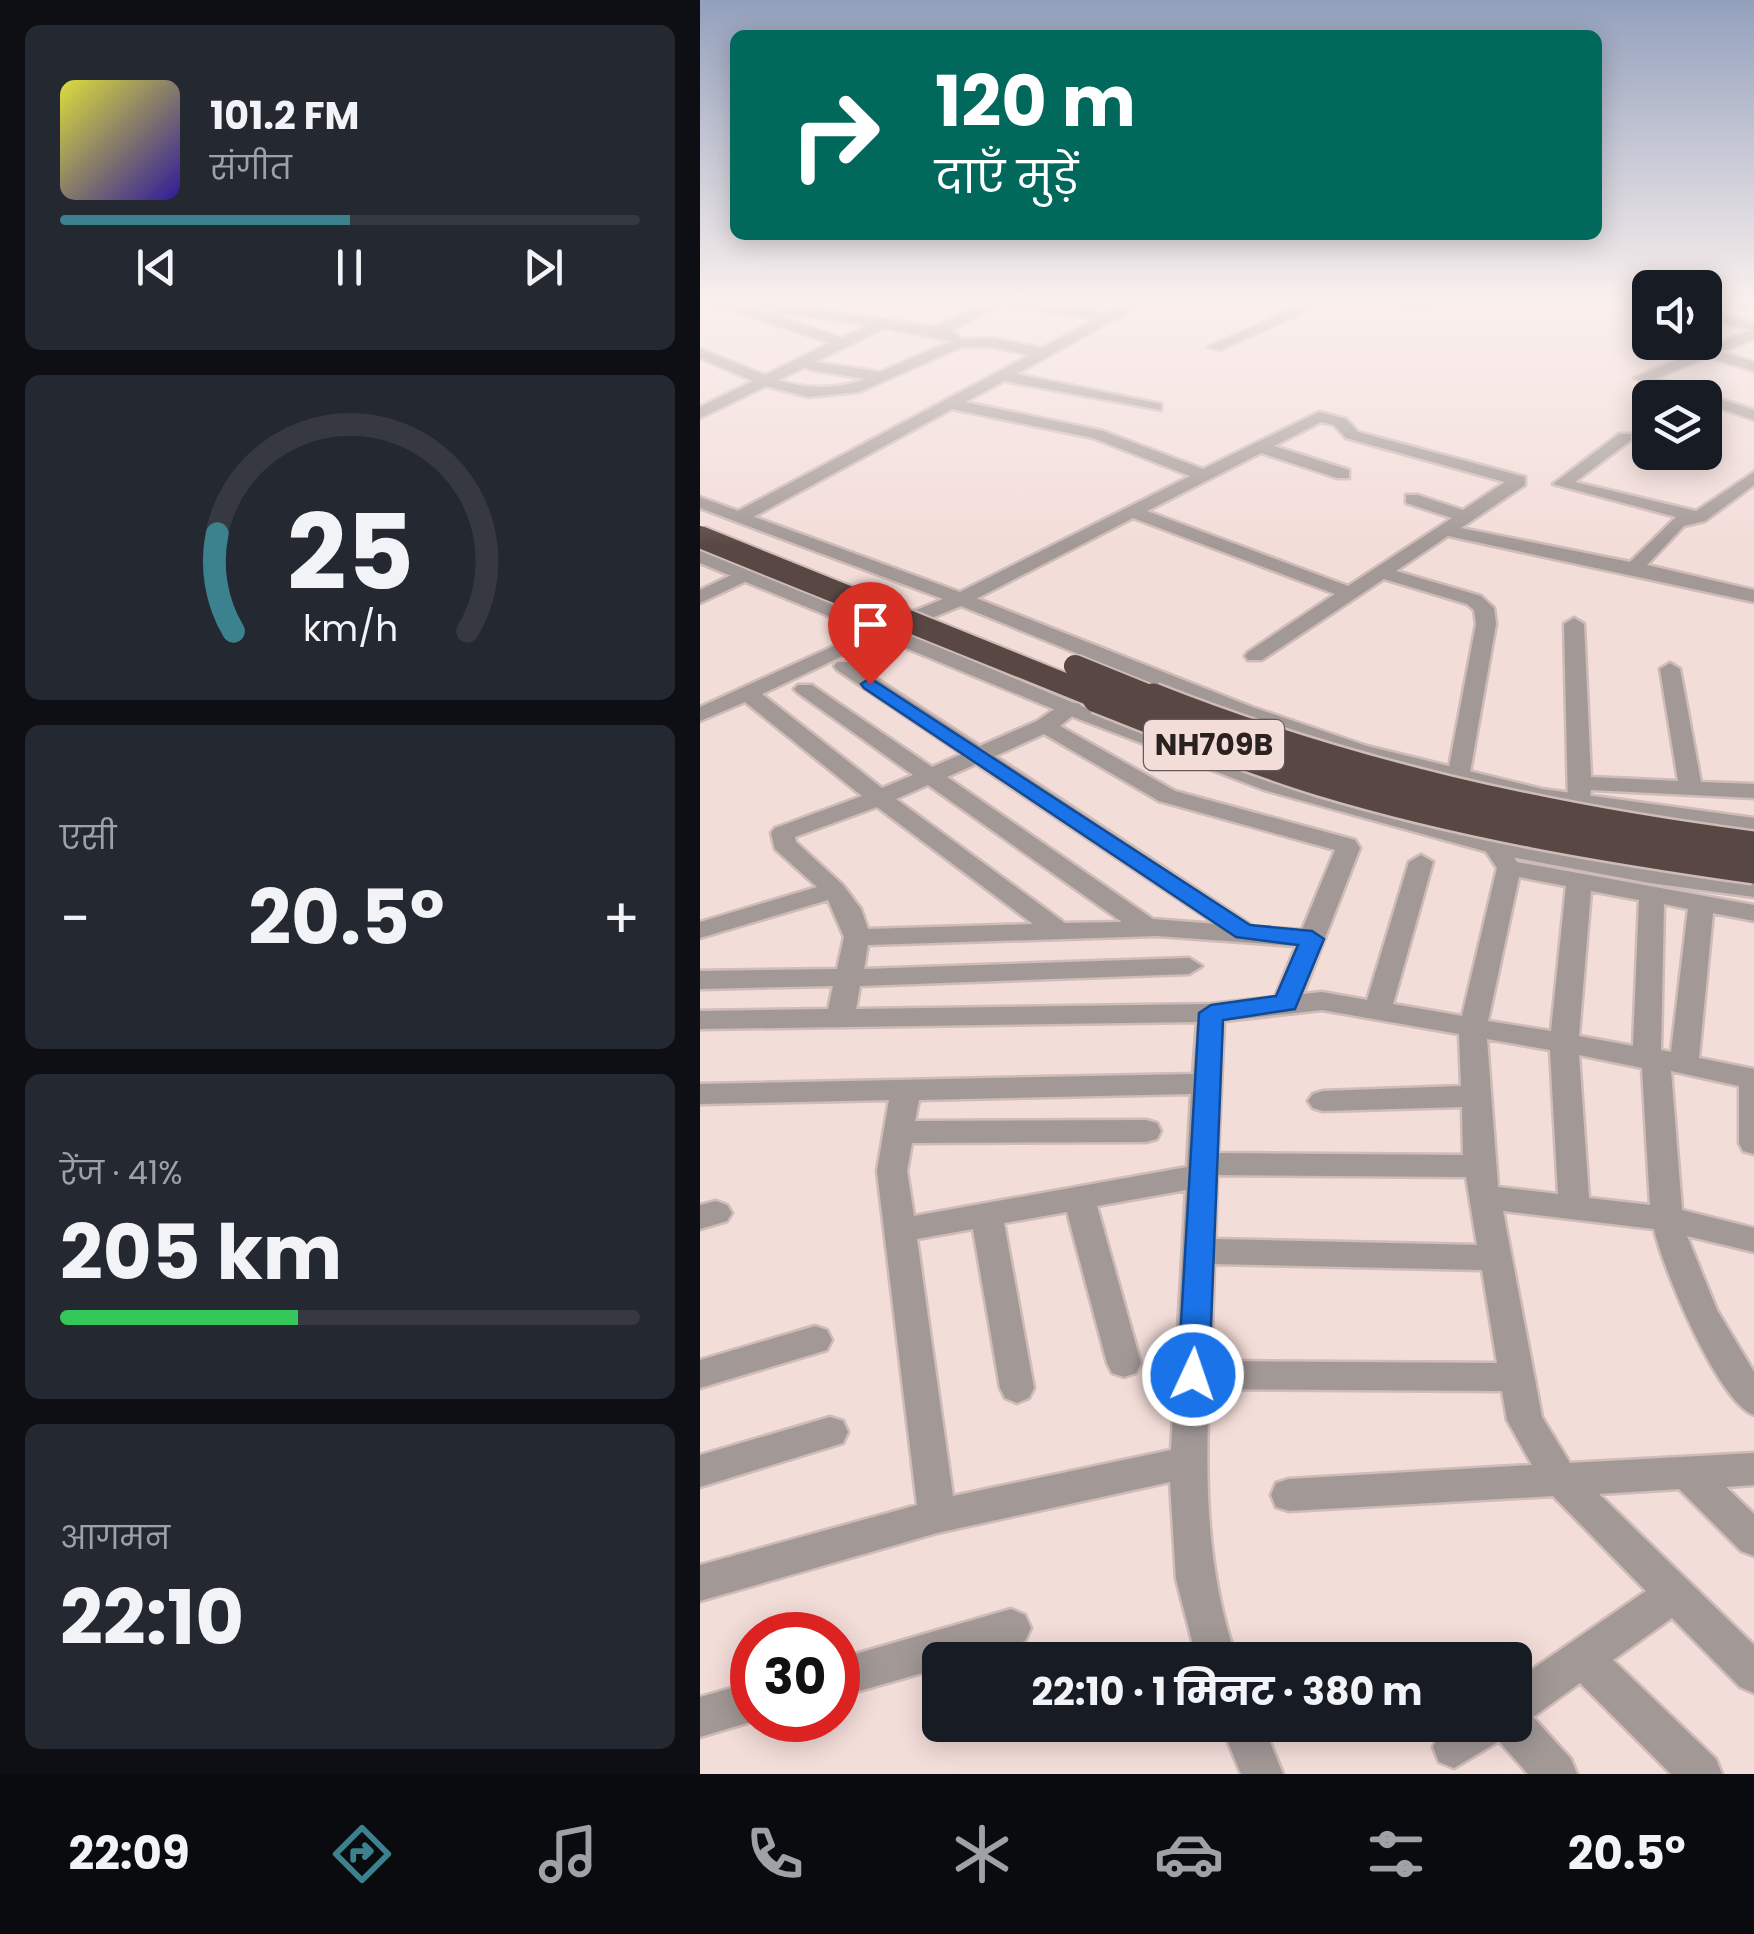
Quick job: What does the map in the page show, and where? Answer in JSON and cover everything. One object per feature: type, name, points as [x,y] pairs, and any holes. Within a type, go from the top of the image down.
[{"type":"highway","name":"NH709B","points":[[700,518],[1233,729],[1338,764],[1550,816],[1754,846]]},
{"type":"highway","name":"NH709B","points":[[700,536],[1212,744],[1321,782],[1563,840],[1754,869]]},
{"type":"street","points":[[700,413],[772,381],[798,390],[822,392],[864,388],[880,381]]},
{"type":"street","points":[[740,517],[993,381]]},
{"type":"street","points":[[1025,381],[1154,408]]},
{"type":"street","points":[[951,404],[1096,434],[1204,475]]},
{"type":"street","points":[[1722,404],[1754,414]]},
{"type":"street","points":[[700,714],[882,630],[960,600],[1319,417],[1346,426],[1352,435],[1519,481],[1254,656]]},
{"type":"street","points":[[1625,437],[1562,484],[1700,517]]},
{"type":"street","points":[[1259,447],[1343,474]]},
{"type":"street","points":[[1634,568],[1678,522],[1700,517],[1754,477]]},
{"type":"street","points":[[1412,499],[1464,516]]},
{"type":"street","points":[[700,502],[1230,708],[1458,778],[1580,792],[1754,825]]},
{"type":"street","points":[[1132,512],[1349,594]]},
{"type":"street","points":[[1445,530],[1754,596]]},
{"type":"street","points":[[700,556],[1071,708],[1272,785],[1579,881],[1754,913]]},
{"type":"street","points":[[1381,572],[1474,600],[1484,608],[1486,624],[1458,778]]},
{"type":"street","points":[[700,597],[744,575]]},
{"type":"street","points":[[1574,624],[1580,792]]},
{"type":"street","points":[[844,666],[1244,932]]},
{"type":"street","points":[[1670,669],[1691,791]]},
{"type":"street","points":[[804,689],[1146,927],[1158,929]]},
{"type":"street","points":[[747,693],[1057,930]]},
{"type":"street","points":[[840,1018],[858,937],[852,914],[834,890],[784,844],[783,833],[881,798],[1045,726],[1071,708]]},
{"type":"street","points":[[1045,726],[1167,796],[1346,845],[1286,1003]]},
{"type":"street","points":[[1580,792],[1754,792]]},
{"type":"street","points":[[1502,858],[1754,889]]},
{"type":"street","points":[[1502,858],[1473,1028],[1482,1181],[1525,1420],[1558,1478],[1754,1672]]},
{"type":"street","points":[[1378,1011],[1421,862]]},
{"type":"street","points":[[1574,1208],[1564,1044],[1579,881]]},
{"type":"street","points":[[700,930],[834,890]]},
{"type":"street","points":[[1652,894],[1668,1219],[1694,1295],[1732,1372],[1754,1400]]},
{"type":"street","points":[[1662,1062],[1700,903]]},
{"type":"street","points":[[858,937],[1158,929],[1312,939]]},
{"type":"street","points":[[700,980],[1189,966]]},
{"type":"street","points":[[700,1020],[1211,1013],[1322,1001],[1753,1080],[1754,1143]]},
{"type":"street","points":[[1209,1642],[1193,1572],[1186,1463],[1211,1013]]},
{"type":"street","points":[[700,1094],[1206,1084]]},
{"type":"street","points":[[906,1088],[892,1171],[937,1516]]},
{"type":"street","points":[[1323,1102],[1476,1096]]},
{"type":"street","points":[[898,1132],[1146,1131]]},
{"type":"street","points":[[900,1230],[1079,1199],[1202,1170],[1482,1181],[1574,1208],[1668,1219],[1754,1240]]},
{"type":"street","points":[[1079,1199],[1124,1363]]},
{"type":"street","points":[[987,1216],[1017,1388]]},
{"type":"street","points":[[1199,1251],[1496,1258]]},
{"type":"street","points":[[700,1374],[814,1340]]},
{"type":"street","points":[[1193,1375],[1517,1377]]},
{"type":"street","points":[[700,1470],[830,1432]]},
{"type":"street","points":[[700,1583],[937,1516],[1186,1463]]},
{"type":"street","points":[[1289,1496],[1754,1470]]},
{"type":"street","points":[[1686,1472],[1754,1539]]},
{"type":"street","points":[[1532,1693],[1674,1593]]},
{"type":"street","points":[[860,1672],[1011,1628]]},
{"type":"street","points":[[1582,1658],[1701,1774]]},
{"type":"street","points":[[700,1717],[730,1708]]},
{"type":"street","points":[[1249,1742],[1262,1774]]},
{"type":"street","points":[[1527,1742],[1556,1774]]},
{"type":"route","points":[[870,684],[1244,932],[1312,939],[1286,1003],[1211,1013],[1193,1375]]}]
